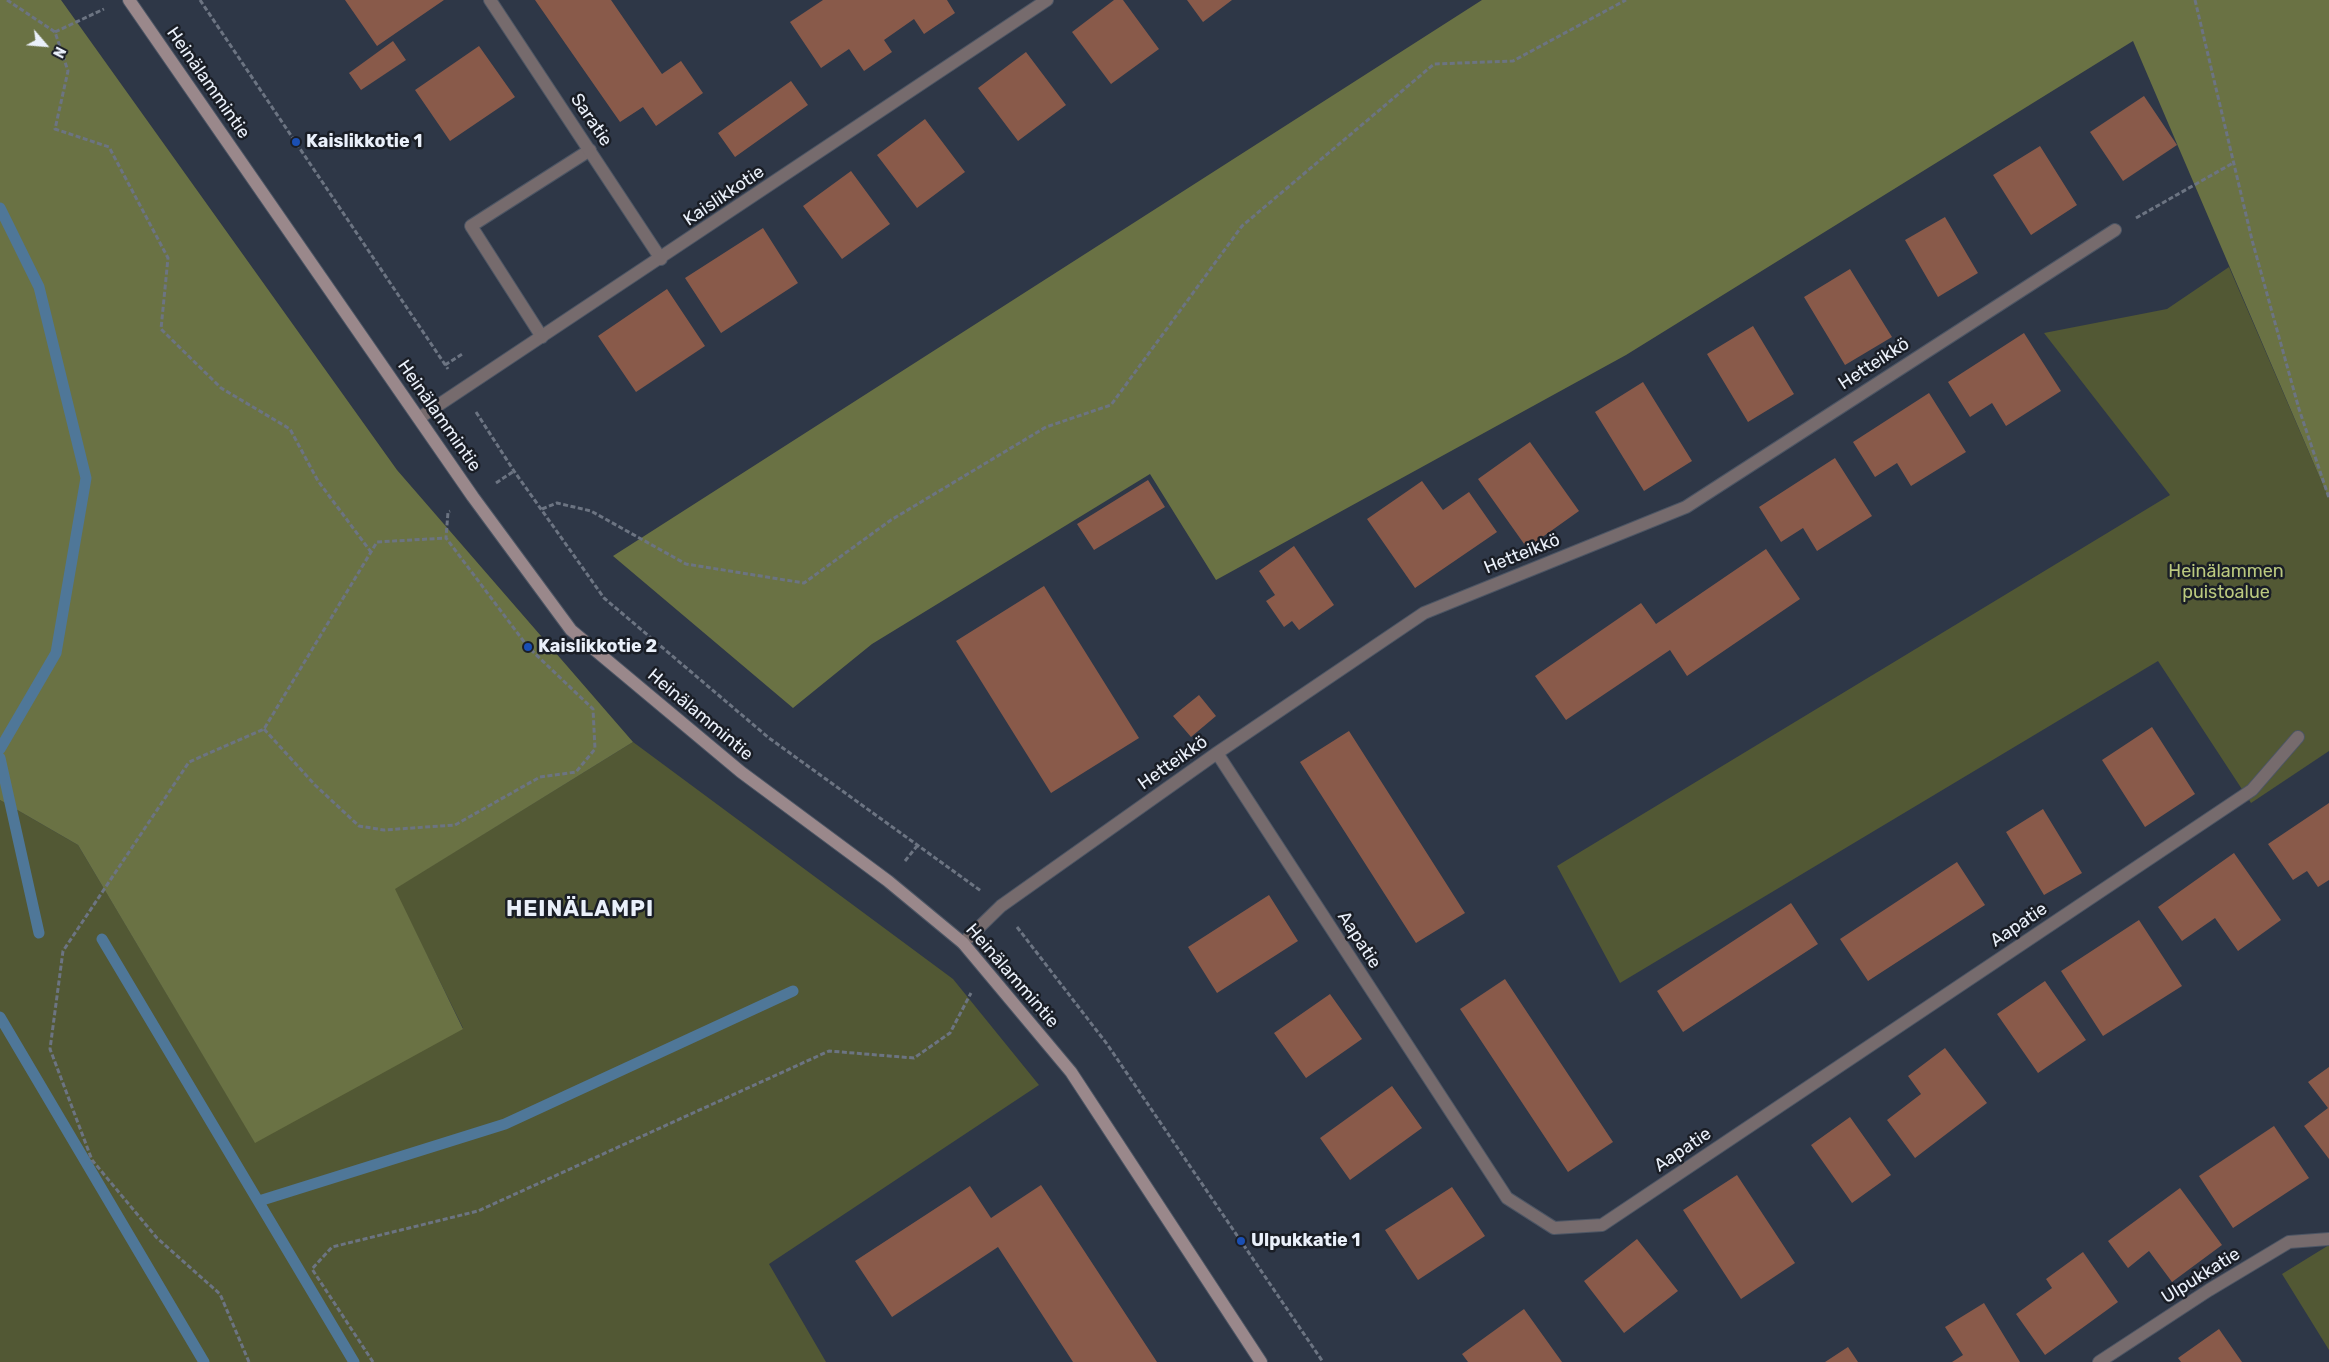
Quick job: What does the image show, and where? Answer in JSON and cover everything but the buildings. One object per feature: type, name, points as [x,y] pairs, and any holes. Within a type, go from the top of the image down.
[{"type":"street","name":"Heinälammintie","points":[[129,0],[473,497],[571,630],[741,772],[888,881],[963,943],[1071,1072],[1262,1362]]},
{"type":"street","name":"Saratie","points":[[490,0],[661,259]]},
{"type":"street","name":"Kaislikkotie","points":[[419,418],[661,259],[1047,0]]},
{"type":"street","points":[[542,337],[471,226],[590,150]]},
{"type":"street","name":"Hetteikkö","points":[[963,943],[1000,906],[1217,753],[1424,613],[1686,507],[2115,230]]},
{"type":"street","name":"Aapatie","points":[[1217,753],[1507,1198],[1554,1228],[1602,1225],[2252,790],[2298,737]]},
{"type":"street","name":"Ulpukkatie","points":[[2100,1362],[2209,1290],[2289,1242],[2329,1240]]},
{"type":"path","points":[[7,0],[55,32],[68,71],[55,129],[108,147],[168,258],[161,329],[221,388],[290,428],[318,481],[371,552]]},
{"type":"path","points":[[200,0],[462,391],[514,472],[604,598],[770,738],[1000,906],[1107,1044],[1323,1362]]},
{"type":"path","points":[[542,509],[557,503],[591,511],[686,564],[804,583],[891,520],[1046,427],[1111,405],[1242,226],[1434,64],[1513,61],[1626,0]]},
{"type":"path","points":[[2195,0],[2233,163],[2299,409],[2329,498]]},
{"type":"path","points":[[55,32],[105,8]]},
{"type":"path","points":[[2115,230],[2233,163]]},
{"type":"path","points":[[264,729],[315,785],[359,826],[384,830],[455,825],[540,777],[576,772],[595,750],[593,708],[528,648],[446,538],[448,512],[514,472]]},
{"type":"path","points":[[249,1362],[220,1294],[157,1238],[92,1160],[50,1049],[63,951],[189,762],[264,729],[377,542],[446,538]]},
{"type":"path","points":[[373,1362],[312,1269],[332,1246],[478,1211],[829,1051],[914,1058],[950,1033],[984,968]]},
{"type":"green space","points":[[0,0],[61,0],[397,470],[633,742],[395,889],[463,1029],[255,1143],[78,845],[0,800]]},
{"type":"green space","points":[[1482,0],[2329,0],[2329,499],[2133,41],[1626,355],[1216,580],[1150,474],[872,644],[793,708],[613,556]]},
{"type":"green space","name":"Heinälammen puistoalue","points":[[2229,267],[2329,499],[2329,751],[2251,803],[2158,661],[1620,983],[1557,866],[2170,495],[2044,333],[2167,309]]},
{"type":"green space","points":[[633,742],[953,979],[1039,1085],[769,1264],[826,1362],[0,1362],[0,800],[78,845],[255,1142],[463,1028],[394,889]]},
{"type":"green space","points":[[2329,1245],[2329,1350],[2282,1274]]},
{"type":"waterway","points":[[0,208],[39,287],[86,478],[56,653],[0,749]]},
{"type":"waterway","points":[[0,758],[39,933]]},
{"type":"waterway","points":[[102,939],[354,1362]]},
{"type":"waterway","points":[[259,1201],[505,1124],[793,991]]},
{"type":"waterway","points":[[0,1017],[204,1362]]},
{"type":"place","name":"Kaislikkotie 1","points":[[296,142]]},
{"type":"place","name":"Kaislikkotie 2","points":[[528,647]]},
{"type":"place","name":"Ulpukkatie 1","points":[[1241,1241]]},
{"type":"district","name":"HEINÄLAMPI","points":[[580,910]]}]
